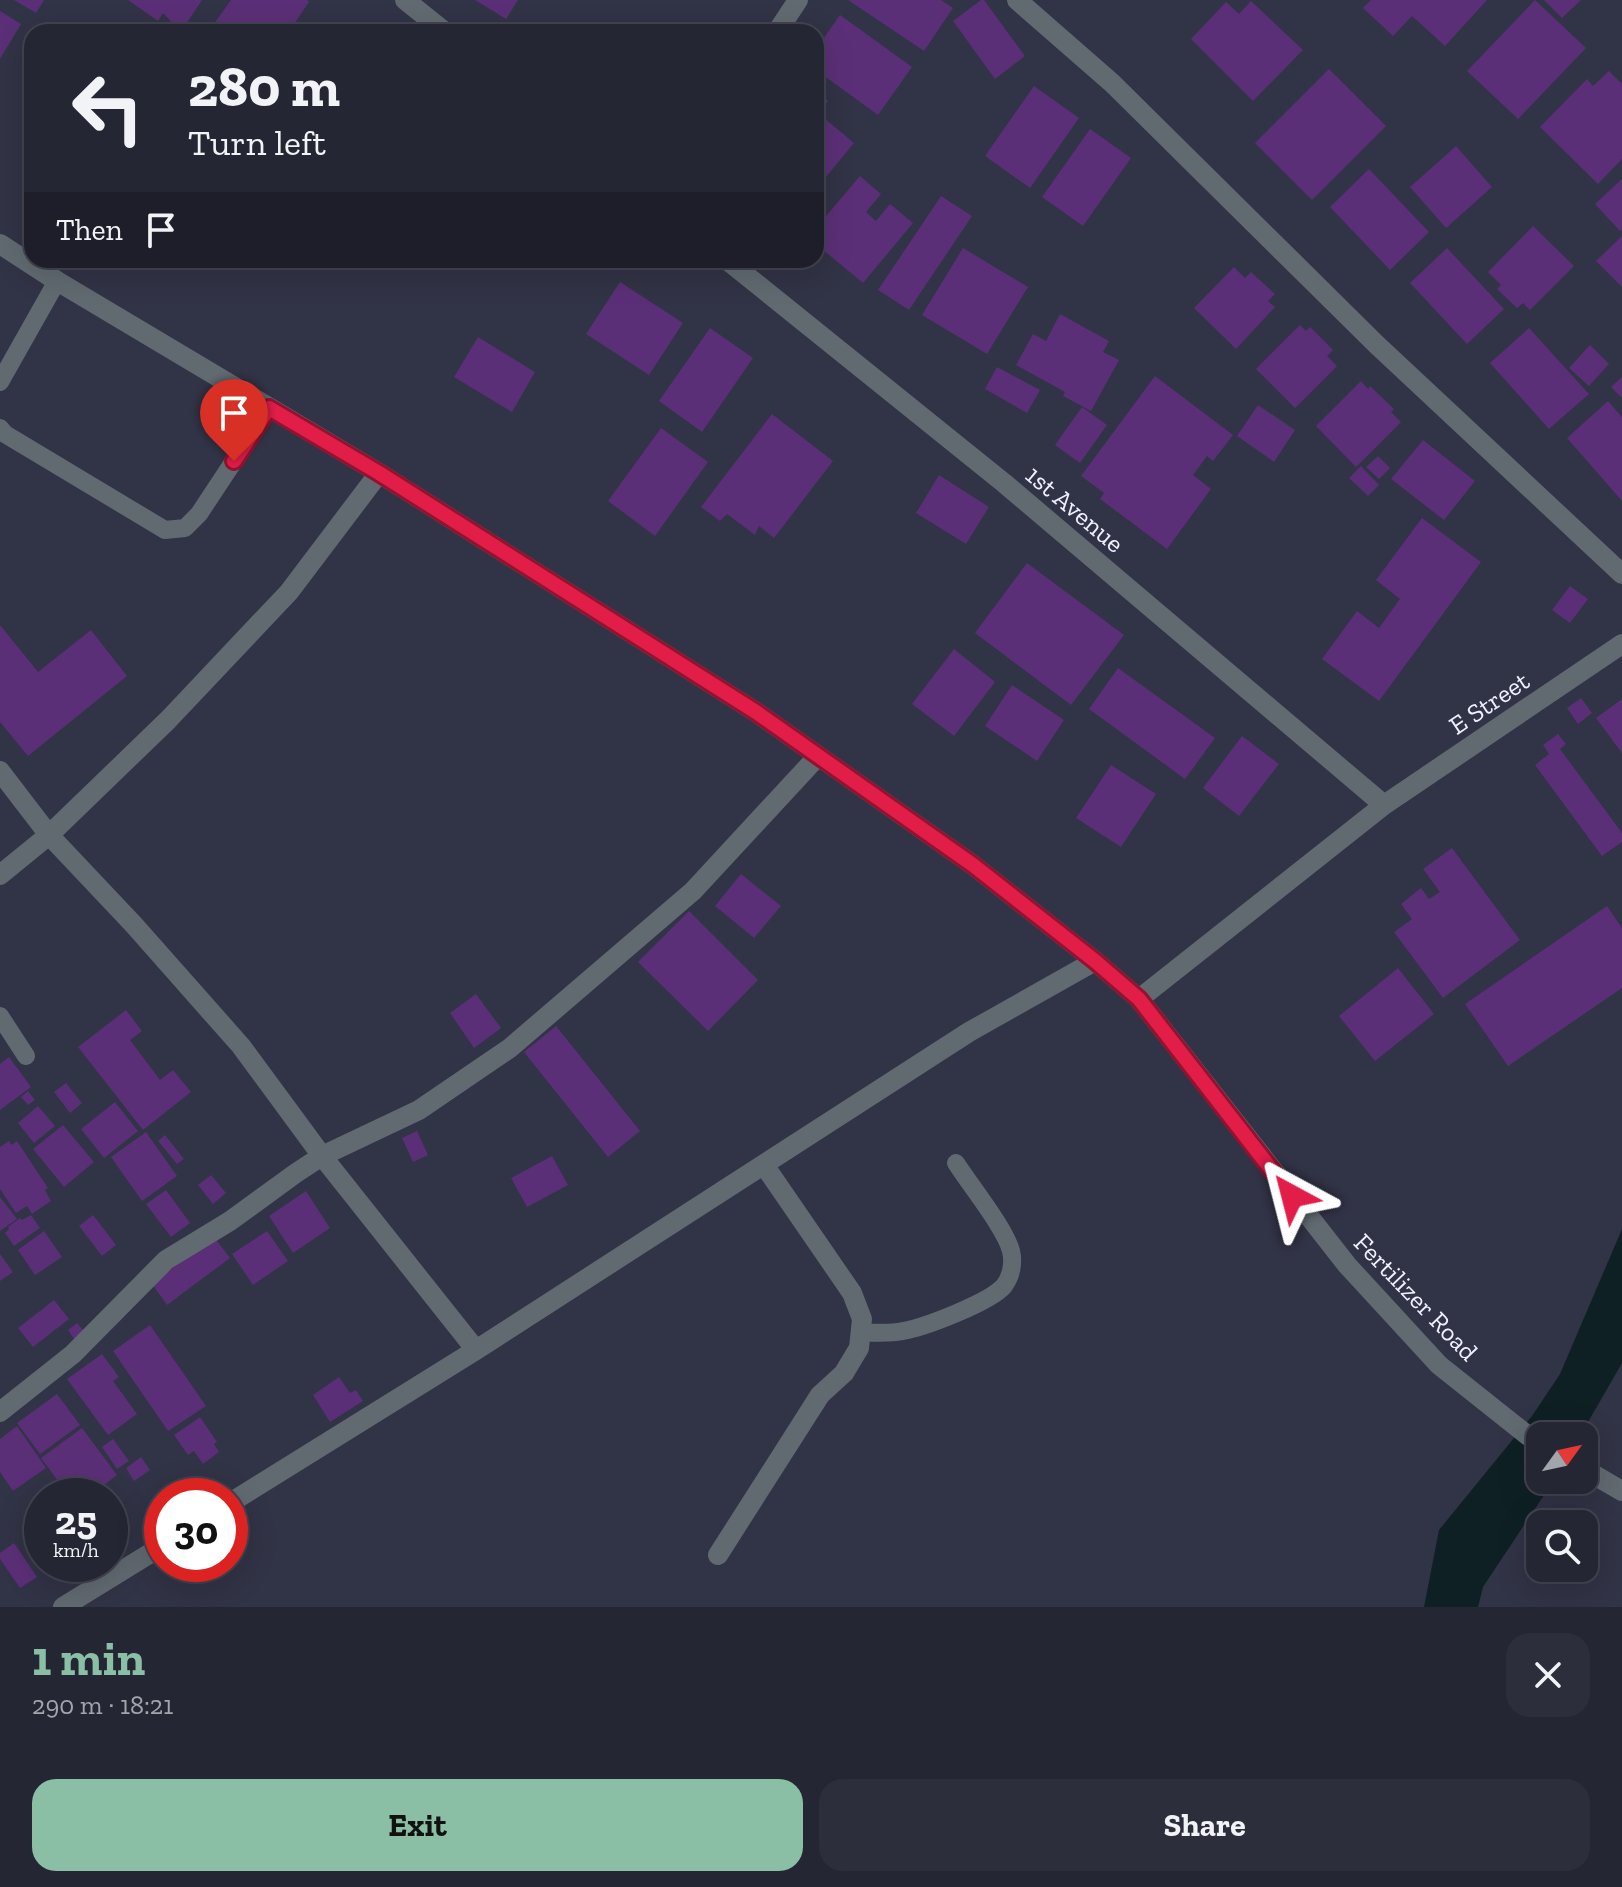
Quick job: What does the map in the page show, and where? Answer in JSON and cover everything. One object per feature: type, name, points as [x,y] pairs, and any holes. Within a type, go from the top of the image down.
[{"type":"street","points":[[405,0],[435,24]]},
{"type":"street","points":[[782,24],[798,0]]},
{"type":"street","points":[[1017,0],[1112,83],[1377,345],[1622,574]]},
{"type":"street","name":"Fertilizer Road","points":[[0,244],[24,260]]},
{"type":"street","name":"Fertilizer Road","points":[[37,268],[379,473],[756,712],[973,865],[1139,999],[1347,1265],[1439,1365],[1526,1433]]},
{"type":"street","name":"1st Avenue","points":[[737,268],[1004,483],[1384,805]]},
{"type":"street","points":[[0,875],[49,835],[168,720],[289,592],[379,473]]},
{"type":"street","name":"E Street","points":[[1139,999],[1384,805],[1622,644]]},
{"type":"street","points":[[0,1412],[73,1354],[166,1260],[230,1221],[322,1156],[419,1110],[510,1048],[693,891],[818,756]]},
{"type":"street","points":[[0,771],[49,835],[241,1046],[322,1156],[476,1350]]},
{"type":"street","points":[[248,1492],[476,1350],[969,1032],[1095,961]]},
{"type":"street","points":[[718,1555],[820,1395],[844,1373],[859,1348],[862,1319],[852,1293],[764,1165]]},
{"type":"street","points":[[1598,1477],[1622,1491]]},
{"type":"street","points":[[73,1605],[144,1558]]},
{"type":"lane","points":[[0,382],[57,281]]},
{"type":"lane","points":[[0,428],[5,434],[165,530],[185,528],[199,514],[269,408]]},
{"type":"lane","points":[[0,1016],[26,1056]]},
{"type":"lane","points":[[860,1333],[902,1332],[928,1324],[984,1301],[1003,1288],[1011,1274],[1011,1252],[998,1226],[956,1163]]},
{"type":"shaded area","points":[[1622,1229],[1622,1363],[1588,1422],[1527,1422],[1560,1374]]},
{"type":"shaded area","points":[[1526,1423],[1526,1494],[1545,1494],[1534,1510],[1526,1510],[1526,1522],[1483,1587],[1478,1607],[1424,1607],[1439,1530]]},
{"type":"building","points":[[14,0],[44,0],[36,13]]},
{"type":"building","points":[[128,0],[202,0],[186,24],[173,24],[163,13],[158,21]]},
{"type":"building","points":[[231,0],[309,2],[294,24],[214,24]]},
{"type":"building","points":[[475,0],[518,0],[506,19]]},
{"type":"building","points":[[848,0],[941,0],[953,8],[924,51]]},
{"type":"building","points":[[981,0],[1025,56],[995,79],[953,21]]},
{"type":"building","points":[[1371,0],[1487,0],[1445,46],[1412,16],[1393,36],[1363,8]]},
{"type":"building","points":[[1535,0],[1586,48],[1518,119],[1467,71]]},
{"type":"building","points":[[1544,0],[1581,0],[1562,18]]},
{"type":"building","points":[[1251,1],[1303,50],[1253,101],[1191,39],[1226,2],[1239,14]]},
{"type":"building","points":[[0,11],[21,24],[0,59]]},
{"type":"building","points":[[840,15],[912,67],[878,115],[824,76],[824,38]]},
{"type":"building","points":[[1329,69],[1386,126],[1312,200],[1255,143]]},
{"type":"building","points":[[1609,71],[1622,84],[1622,159],[1598,184],[1540,127],[1587,79],[1593,86]]},
{"type":"building","points":[[1034,86],[1079,118],[1030,188],[985,156]]},
{"type":"building","points":[[824,118],[854,143],[824,179]]},
{"type":"building","points":[[1090,129],[1131,158],[1083,226],[1042,197]]},
{"type":"building","points":[[1456,146],[1492,187],[1446,228],[1410,187]]},
{"type":"building","points":[[1369,169],[1429,232],[1390,270],[1330,207]]},
{"type":"building","points":[[860,176],[881,194],[866,212],[876,221],[890,204],[913,223],[863,283],[824,251],[824,219]]},
{"type":"building","points":[[1622,179],[1622,230],[1620,231],[1595,204]]},
{"type":"building","points":[[941,196],[972,216],[909,310],[878,290]]},
{"type":"building","points":[[1533,226],[1574,266],[1530,310],[1523,303],[1517,308],[1497,289],[1501,285],[1488,272]]},
{"type":"building","points":[[1622,236],[1622,287],[1596,261]]},
{"type":"building","points":[[963,248],[1028,287],[987,354],[922,315]]},
{"type":"building","points":[[1447,248],[1504,309],[1467,344],[1410,283]]},
{"type":"building","points":[[1234,267],[1245,278],[1251,272],[1275,294],[1268,301],[1275,307],[1236,349],[1194,308]]},
{"type":"building","points":[[620,282],[683,323],[649,375],[586,334]]},
{"type":"building","points":[[1060,314],[1109,341],[1103,352],[1119,360],[1091,411],[1063,396],[1065,392],[1016,365],[1033,334],[1046,341]]},
{"type":"building","points":[[1300,325],[1306,331],[1310,327],[1333,350],[1327,356],[1337,366],[1295,408],[1256,369]]},
{"type":"building","points":[[710,328],[753,358],[702,432],[659,401]]},
{"type":"building","points":[[1529,328],[1589,394],[1549,429],[1490,363]]},
{"type":"building","points":[[478,337],[535,372],[512,412],[454,377]]},
{"type":"building","points":[[1590,345],[1609,364],[1589,386],[1569,368]]},
{"type":"building","points":[[997,367],[1040,390],[1027,413],[985,389]]},
{"type":"building","points":[[1155,376],[1233,435],[1213,461],[1207,456],[1193,475],[1211,489],[1167,549],[1100,499],[1104,493],[1081,476]]},
{"type":"building","points":[[1622,377],[1622,398],[1611,387]]},
{"type":"building","points":[[1361,381],[1394,409],[1391,412],[1401,422],[1356,467],[1316,426]]},
{"type":"building","points":[[1608,401],[1622,417],[1622,501],[1567,438]]},
{"type":"building","points":[[1258,405],[1295,430],[1274,462],[1237,436]]},
{"type":"building","points":[[1082,407],[1107,425],[1080,463],[1055,445]]},
{"type":"building","points":[[772,414],[833,461],[774,538],[759,526],[755,535],[727,514],[720,521],[701,507]]},
{"type":"building","points":[[661,428],[708,462],[655,536],[608,501]]},
{"type":"building","points":[[1423,440],[1475,481],[1444,520],[1391,479]]},
{"type":"building","points":[[1378,456],[1390,468],[1379,479],[1366,467]]},
{"type":"building","points":[[1361,466],[1379,485],[1368,496],[1349,478]]},
{"type":"building","points":[[939,475],[989,507],[966,544],[916,513]]},
{"type":"building","points":[[1422,518],[1481,562],[1379,701],[1322,659],[1357,611],[1379,628],[1400,599],[1376,580]]},
{"type":"building","points":[[1027,563],[1124,635],[1071,705],[975,633]]},
{"type":"building","points":[[1570,586],[1588,599],[1570,623],[1552,610]]},
{"type":"building","points":[[0,625],[38,672],[91,630],[127,676],[28,756],[0,722]]},
{"type":"building","points":[[954,649],[995,682],[954,736],[912,704]]},
{"type":"building","points":[[1118,668],[1215,738],[1185,779],[1089,709]]},
{"type":"building","points":[[1012,685],[1064,720],[1037,761],[985,726]]},
{"type":"building","points":[[1581,698],[1592,713],[1578,724],[1567,708]]},
{"type":"building","points":[[1622,699],[1622,753],[1596,718]]},
{"type":"building","points":[[1558,734],[1566,744],[1560,749],[1622,833],[1622,842],[1602,856],[1535,765],[1549,754],[1543,745]]},
{"type":"building","points":[[1242,736],[1279,764],[1239,816],[1203,788]]},
{"type":"building","points":[[1111,765],[1156,794],[1121,847],[1076,818]]},
{"type":"building","points":[[1452,848],[1520,940],[1443,998],[1394,932],[1412,919],[1401,904],[1421,888],[1429,899],[1440,892],[1423,869]]},
{"type":"building","points":[[741,874],[781,906],[754,938],[715,906]]},
{"type":"building","points":[[1607,906],[1622,928],[1622,988],[1508,1066],[1465,1004]]},
{"type":"building","points":[[689,911],[758,980],[708,1031],[638,962]]},
{"type":"building","points":[[1398,968],[1434,1014],[1375,1061],[1339,1016]]},
{"type":"building","points":[[476,994],[501,1028],[474,1048],[450,1013]]},
{"type":"building","points":[[126,1010],[142,1031],[130,1040],[160,1080],[173,1070],[191,1092],[143,1130],[78,1047]]},
{"type":"building","points":[[556,1026],[640,1131],[608,1157],[524,1052]]},
{"type":"building","points":[[9,1057],[31,1087],[0,1110],[0,1064]]},
{"type":"building","points":[[66,1083],[82,1103],[70,1113],[54,1092]]},
{"type":"building","points":[[28,1091],[35,1100],[28,1105],[21,1097]]},
{"type":"building","points":[[115,1102],[138,1131],[104,1158],[81,1129]]},
{"type":"building","points":[[38,1106],[55,1126],[34,1143],[18,1123]]},
{"type":"building","points":[[63,1125],[94,1162],[64,1187],[33,1149]]},
{"type":"building","points":[[417,1131],[428,1155],[413,1162],[402,1138]]},
{"type":"building","points":[[146,1132],[177,1176],[142,1201],[111,1157]]},
{"type":"building","points":[[165,1135],[184,1159],[177,1164],[158,1141]]},
{"type":"building","points":[[9,1141],[11,1145],[17,1141],[48,1188],[45,1190],[51,1201],[32,1214],[27,1206],[16,1213],[0,1189],[0,1147]]},
{"type":"building","points":[[552,1156],[568,1185],[527,1207],[511,1178]]},
{"type":"building","points":[[211,1175],[226,1193],[213,1204],[198,1185]]},
{"type":"building","points":[[166,1190],[190,1223],[171,1237],[146,1204]]},
{"type":"building","points":[[306,1191],[330,1228],[293,1253],[269,1216]]},
{"type":"building","points":[[0,1197],[17,1219],[0,1231]]},
{"type":"building","points":[[31,1215],[40,1228],[14,1246],[5,1233],[8,1227],[20,1218],[22,1220]]},
{"type":"building","points":[[93,1215],[116,1245],[102,1256],[79,1226]]},
{"type":"building","points":[[44,1231],[62,1257],[35,1275],[18,1250]]},
{"type":"building","points":[[267,1231],[288,1261],[253,1285],[232,1254]]},
{"type":"building","points":[[214,1237],[230,1258],[167,1305],[152,1284]]},
{"type":"building","points":[[0,1254],[13,1272],[0,1281]]},
{"type":"building","points":[[54,1300],[69,1319],[33,1347],[18,1328]]},
{"type":"building","points":[[77,1323],[84,1331],[74,1339],[68,1330]]},
{"type":"building","points":[[150,1325],[206,1406],[168,1431],[113,1351]]},
{"type":"building","points":[[102,1354],[119,1377],[113,1381],[137,1414],[108,1435],[67,1379]]},
{"type":"building","points":[[339,1377],[350,1393],[356,1390],[363,1401],[330,1422],[313,1395]]},
{"type":"building","points":[[57,1394],[80,1425],[40,1454],[17,1423]]},
{"type":"building","points":[[200,1417],[217,1442],[214,1444],[219,1452],[203,1464],[194,1451],[188,1455],[174,1435]]},
{"type":"building","points":[[17,1426],[46,1468],[32,1478],[24,1478],[24,1483],[13,1491],[0,1472],[0,1439]]},
{"type":"building","points":[[82,1428],[117,1475],[113,1478],[56,1478],[41,1458]]},
{"type":"building","points":[[113,1439],[129,1461],[117,1469],[102,1447]]},
{"type":"building","points":[[141,1457],[150,1470],[134,1481],[126,1468]]},
{"type":"building","points":[[14,1543],[24,1558],[24,1582],[29,1582],[20,1588],[0,1559],[0,1553]]},
{"type":"route","points":[[234,461],[269,408],[379,473],[756,712],[973,865],[1139,999],[1292,1196]]}]
